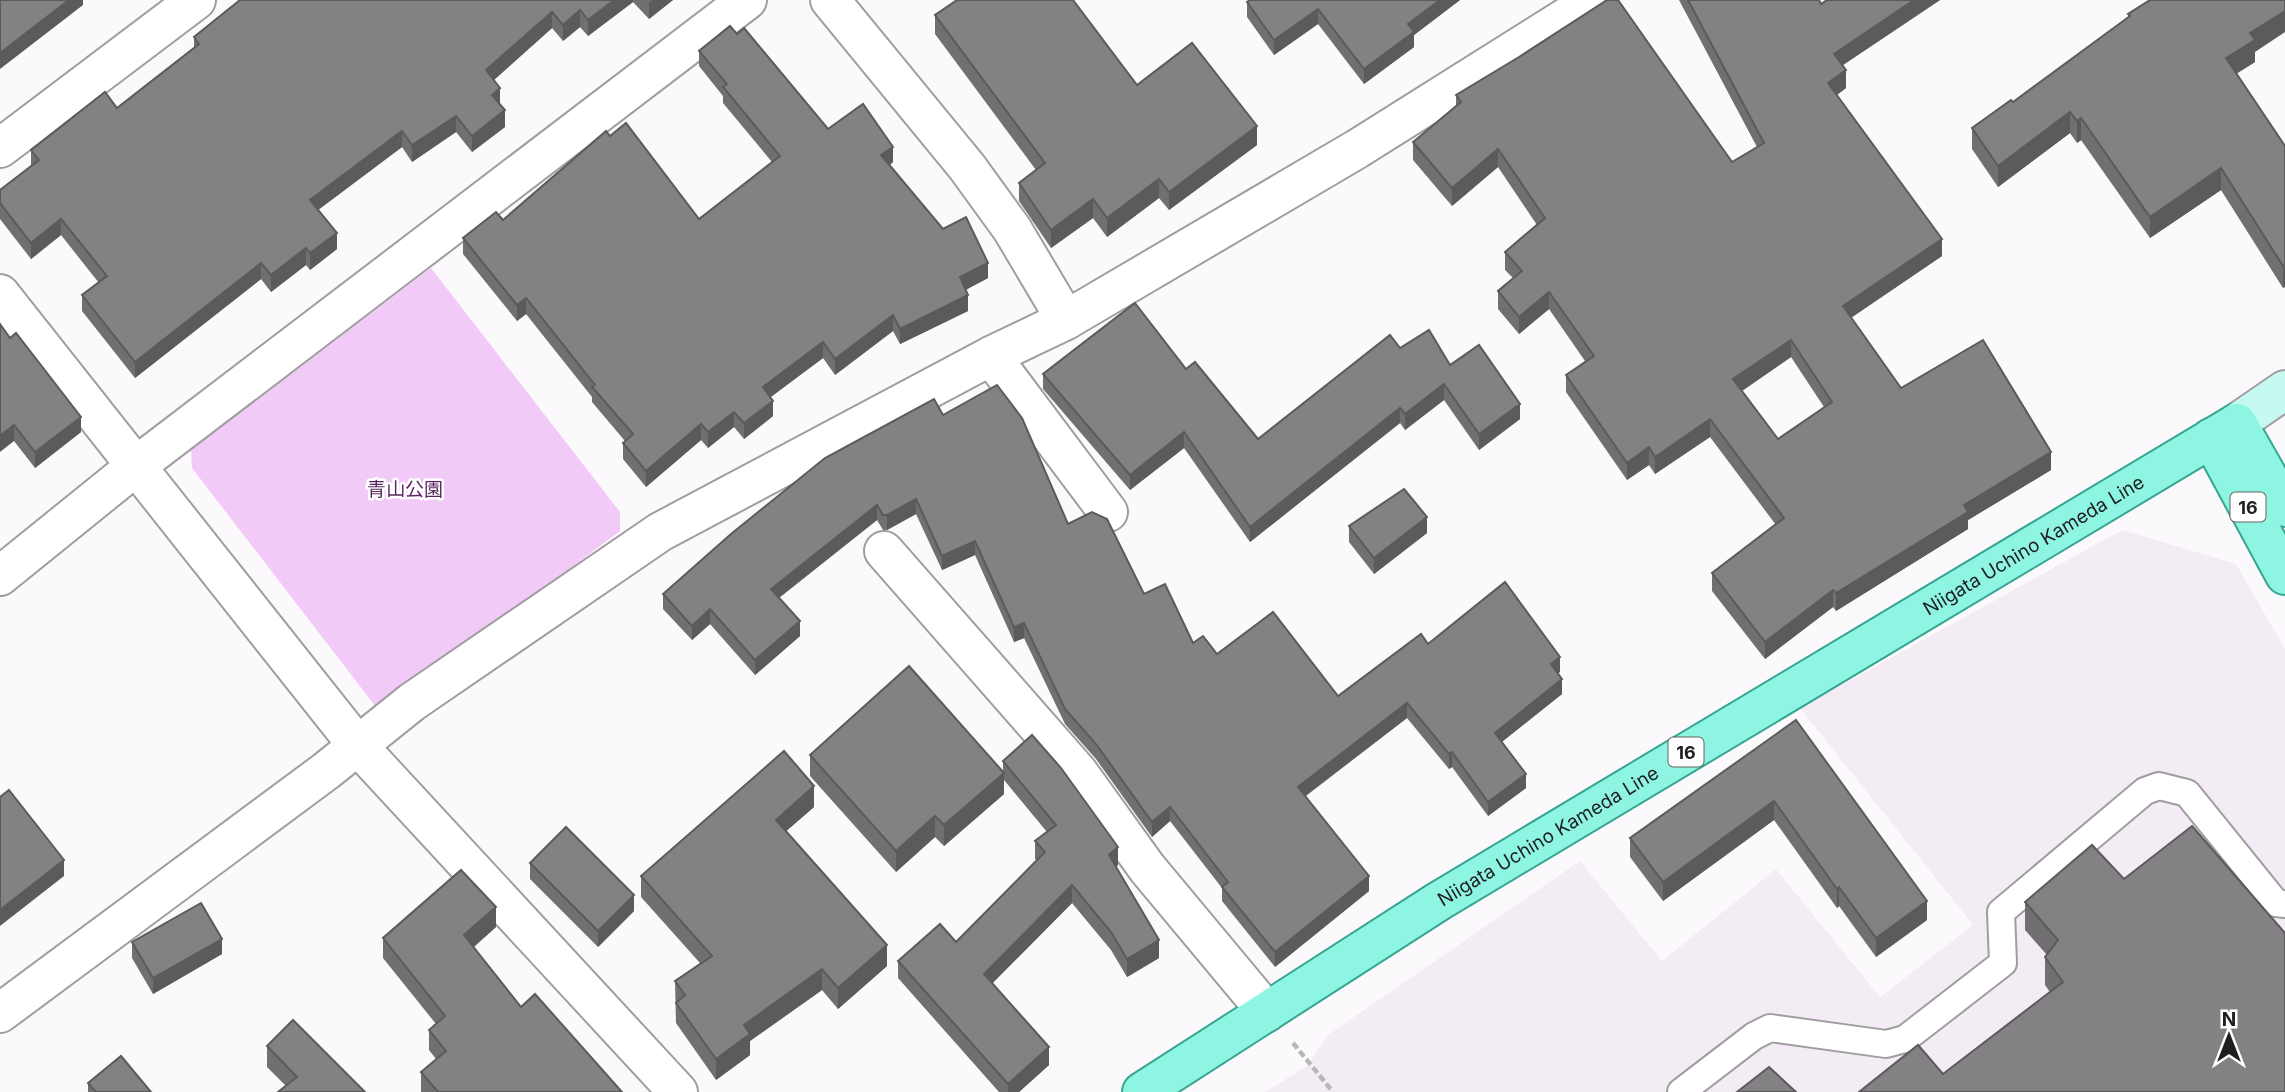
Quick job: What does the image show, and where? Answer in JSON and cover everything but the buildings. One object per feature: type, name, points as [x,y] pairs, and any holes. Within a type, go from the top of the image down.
[{"type":"main road","name":"16","points":[[2224,431],[2285,508]]},
{"type":"main road","name":"16","points":[[2224,431],[2285,576]]},
{"type":"main road","name":"Niigata Uchino Kameda Line","points":[[1142,1092],[1463,887],[2224,431]]},
{"type":"street","points":[[0,148],[196,0]]},
{"type":"street","points":[[0,576],[136,466],[747,0]]},
{"type":"street","points":[[831,0],[967,167],[1012,229],[1066,320]]},
{"type":"street","points":[[0,1013],[358,746],[412,702],[660,532],[991,356],[1066,320],[1357,149],[1594,0]]},
{"type":"street","points":[[0,294],[358,746],[678,1092]]},
{"type":"street","points":[[991,356],[1108,513]]},
{"type":"street","points":[[2224,431],[2285,390]]},
{"type":"street","points":[[884,551],[1078,772],[1146,868],[1268,1012]]},
{"type":"lane","points":[[1681,1092],[1754,1036],[1770,1028],[1886,1045],[1905,1039],[2003,963],[2001,912],[2152,788],[2160,786],[2187,793],[2282,901]]},
{"type":"path","points":[[1268,1012],[1334,1092]]},
{"type":"shaded area","points":[[2122,530],[2236,564],[2285,649],[2285,1092],[1265,1092],[1307,1066],[1328,1035],[1580,861],[1662,961],[1776,869],[1880,997],[1973,925],[1800,708]]},
{"type":"green space","name":"青山公園","points":[[431,268],[620,512],[620,531],[379,711],[192,468],[191,450]]}]
